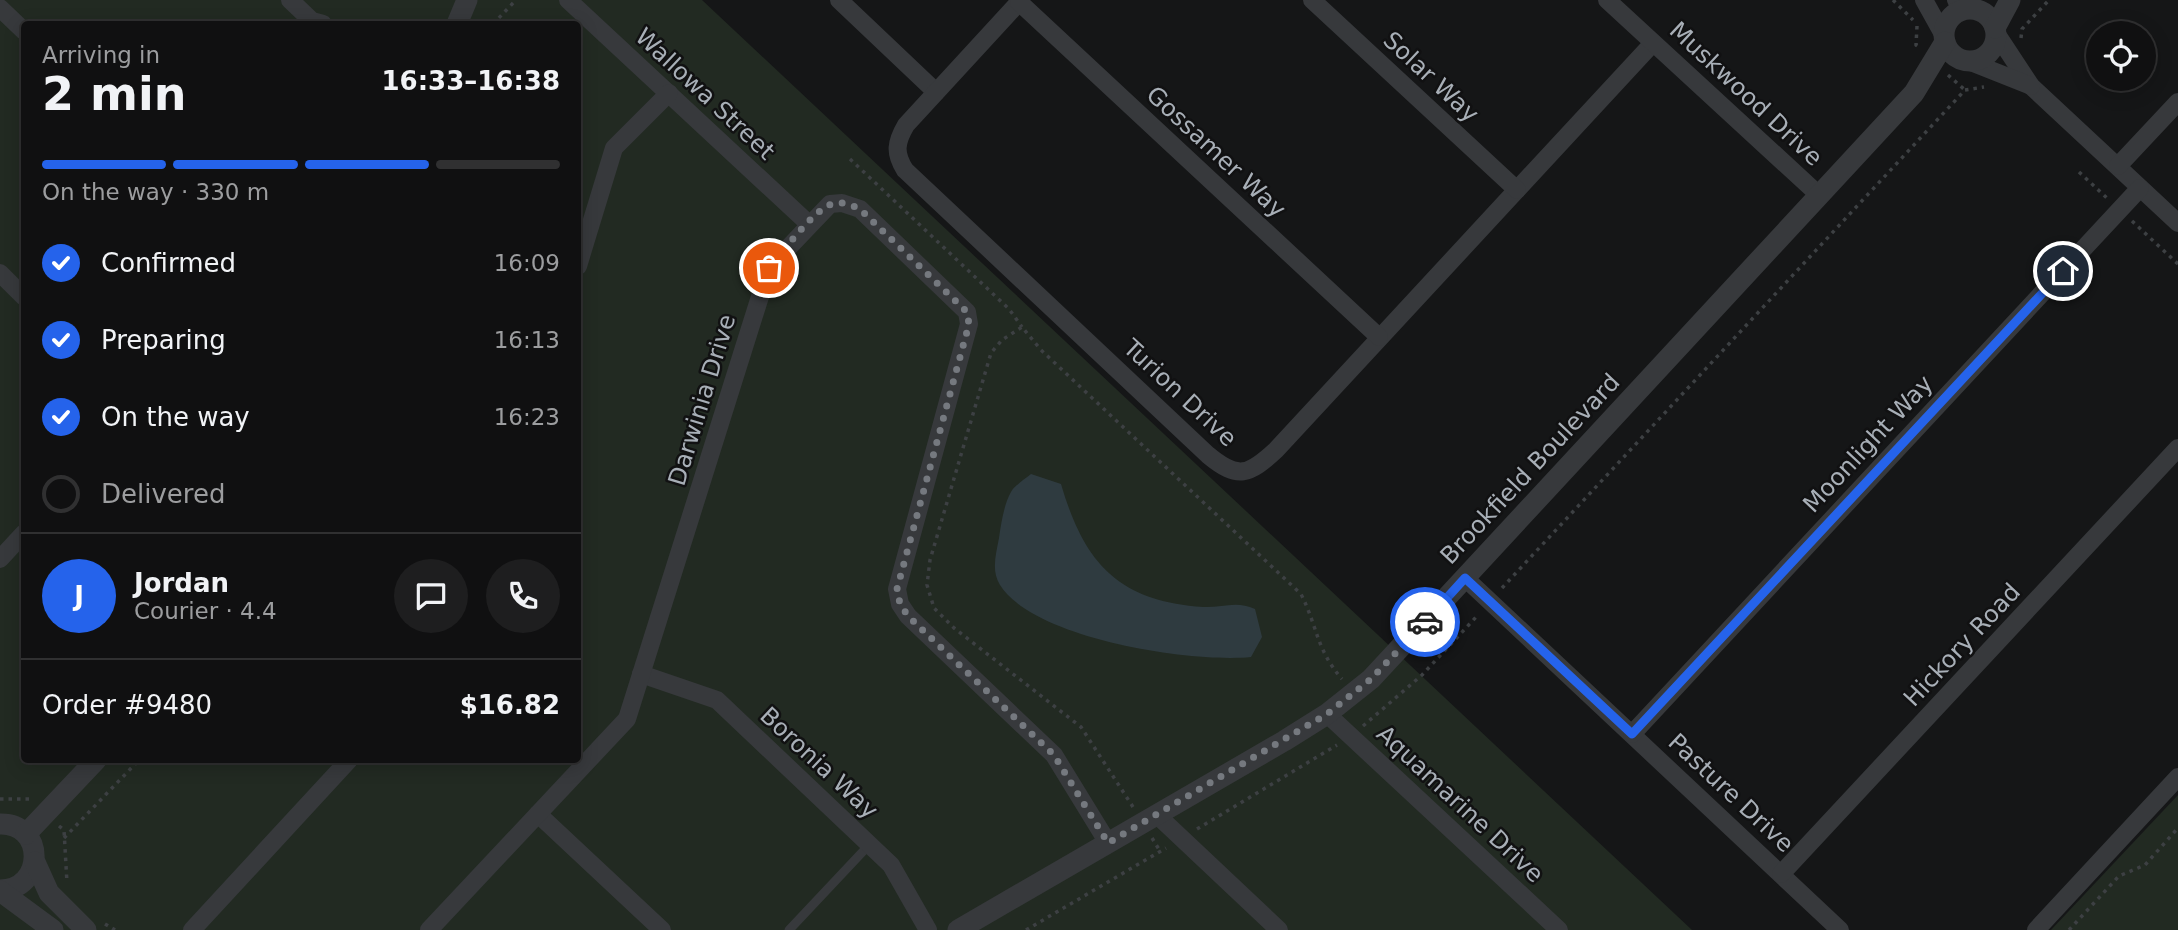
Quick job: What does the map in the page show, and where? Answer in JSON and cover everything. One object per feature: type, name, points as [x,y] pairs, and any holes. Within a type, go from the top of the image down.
[{"type":"street","points":[[290,0],[312,21]]},
{"type":"street","points":[[458,21],[467,0]]},
{"type":"street","name":"Wallowa Street","points":[[568,0],[809,224]]},
{"type":"street","points":[[839,0],[936,92]]},
{"type":"street","name":"Solar Way","points":[[1312,0],[1517,190]]},
{"type":"street","name":"Muskwood Drive","points":[[1607,0],[1820,196]]},
{"type":"street","points":[[1924,0],[1954,55],[2031,86]]},
{"type":"street","points":[[1964,60],[1989,53],[2010,0]]},
{"type":"street","name":"Turion Drive","points":[[1020,1],[900,135],[896,145],[898,158],[905,170],[1223,467],[1234,472],[1247,472],[1259,466],[1653,43]]},
{"type":"street","name":"Gossamer Way","points":[[1020,1],[1379,337]]},
{"type":"street","points":[[1945,39],[1952,17],[1973,5],[1984,14],[2031,86],[2178,223]]},
{"type":"street","points":[[0,8],[21,28]]},
{"type":"street","name":"Brookfield Boulevard","points":[[958,930],[1327,714],[1371,679],[1914,93],[1945,39]]},
{"type":"street","name":"Brookfield Boulevard","points":[[1914,93],[1964,60]]},
{"type":"street","points":[[581,256],[614,148],[668,93]]},
{"type":"street","points":[[2118,166],[2178,102]]},
{"type":"street","name":"Moonlight Way","points":[[1632,734],[2140,188]]},
{"type":"street","name":"Darwinia Drive","points":[[429,930],[628,719],[769,268],[830,204],[842,203],[860,209],[967,312],[969,324],[897,589],[900,604],[908,616],[1054,755],[1108,843]]},
{"type":"street","points":[[0,273],[21,294]]},
{"type":"street","name":"Hickory Road","points":[[1781,874],[2178,449]]},
{"type":"street","points":[[3,550],[21,535]]},
{"type":"street","name":"Pasture Drive","points":[[1465,578],[1840,930]]},
{"type":"street","name":"Boronia Way","points":[[641,674],[717,700],[891,865],[928,930]]},
{"type":"street","name":"Aquamarine Drive","points":[[1327,714],[1559,930]]},
{"type":"street","points":[[26,834],[93,763]]},
{"type":"street","points":[[192,930],[346,763]]},
{"type":"street","points":[[2036,930],[2178,777]]},
{"type":"street","points":[[538,814],[662,930]]},
{"type":"street","points":[[1150,819],[1182,838],[1279,930]]},
{"type":"street","points":[[0,824],[13,826],[26,834],[35,850],[35,862],[49,893],[86,930]]},
{"type":"street","points":[[0,890],[24,883],[35,862]]},
{"type":"street","points":[[0,890],[53,930]]},
{"type":"lane","points":[[789,930],[869,845]]},
{"type":"path","points":[[496,21],[516,0]]},
{"type":"path","points":[[1893,0],[1917,23]]},
{"type":"path","points":[[2020,48],[2022,29],[2049,0]]},
{"type":"path","points":[[1026,930],[1351,735],[1373,718],[1422,674],[1965,89]]},
{"type":"path","points":[[850,159],[1009,309],[1041,350],[1301,594],[1312,615],[1325,659],[1355,692],[1373,718]]},
{"type":"path","points":[[1021,327],[1002,340],[991,353],[930,560],[926,585],[934,608],[954,628],[1081,727],[1150,819],[1160,851]]},
{"type":"path","points":[[64,838],[136,763]]},
{"type":"path","points":[[2069,930],[2119,876],[2146,866],[2178,828]]},
{"type":"shaded area","points":[[0,0],[702,0],[1692,930],[0,930]]},
{"type":"shaded area","points":[[1031,474],[1061,484],[1070,511],[1093,556],[1126,586],[1173,603],[1203,607],[1242,605],[1255,609],[1262,637],[1251,657],[1191,656],[1116,644],[1045,620],[1018,604],[997,580],[995,562],[1002,520],[1011,492]]},
{"type":"shaded area","points":[[2178,795],[2178,930],[2051,930]]},
{"type":"way so far","points":[[769,268],[819,212],[830,204],[842,203],[860,209],[967,312],[969,324],[897,589],[900,604],[908,616],[1054,755],[1108,843],[1327,714],[1371,679],[1425,622]]},
{"type":"route","points":[[1425,622],[1465,578],[1632,734],[2063,271]]}]
